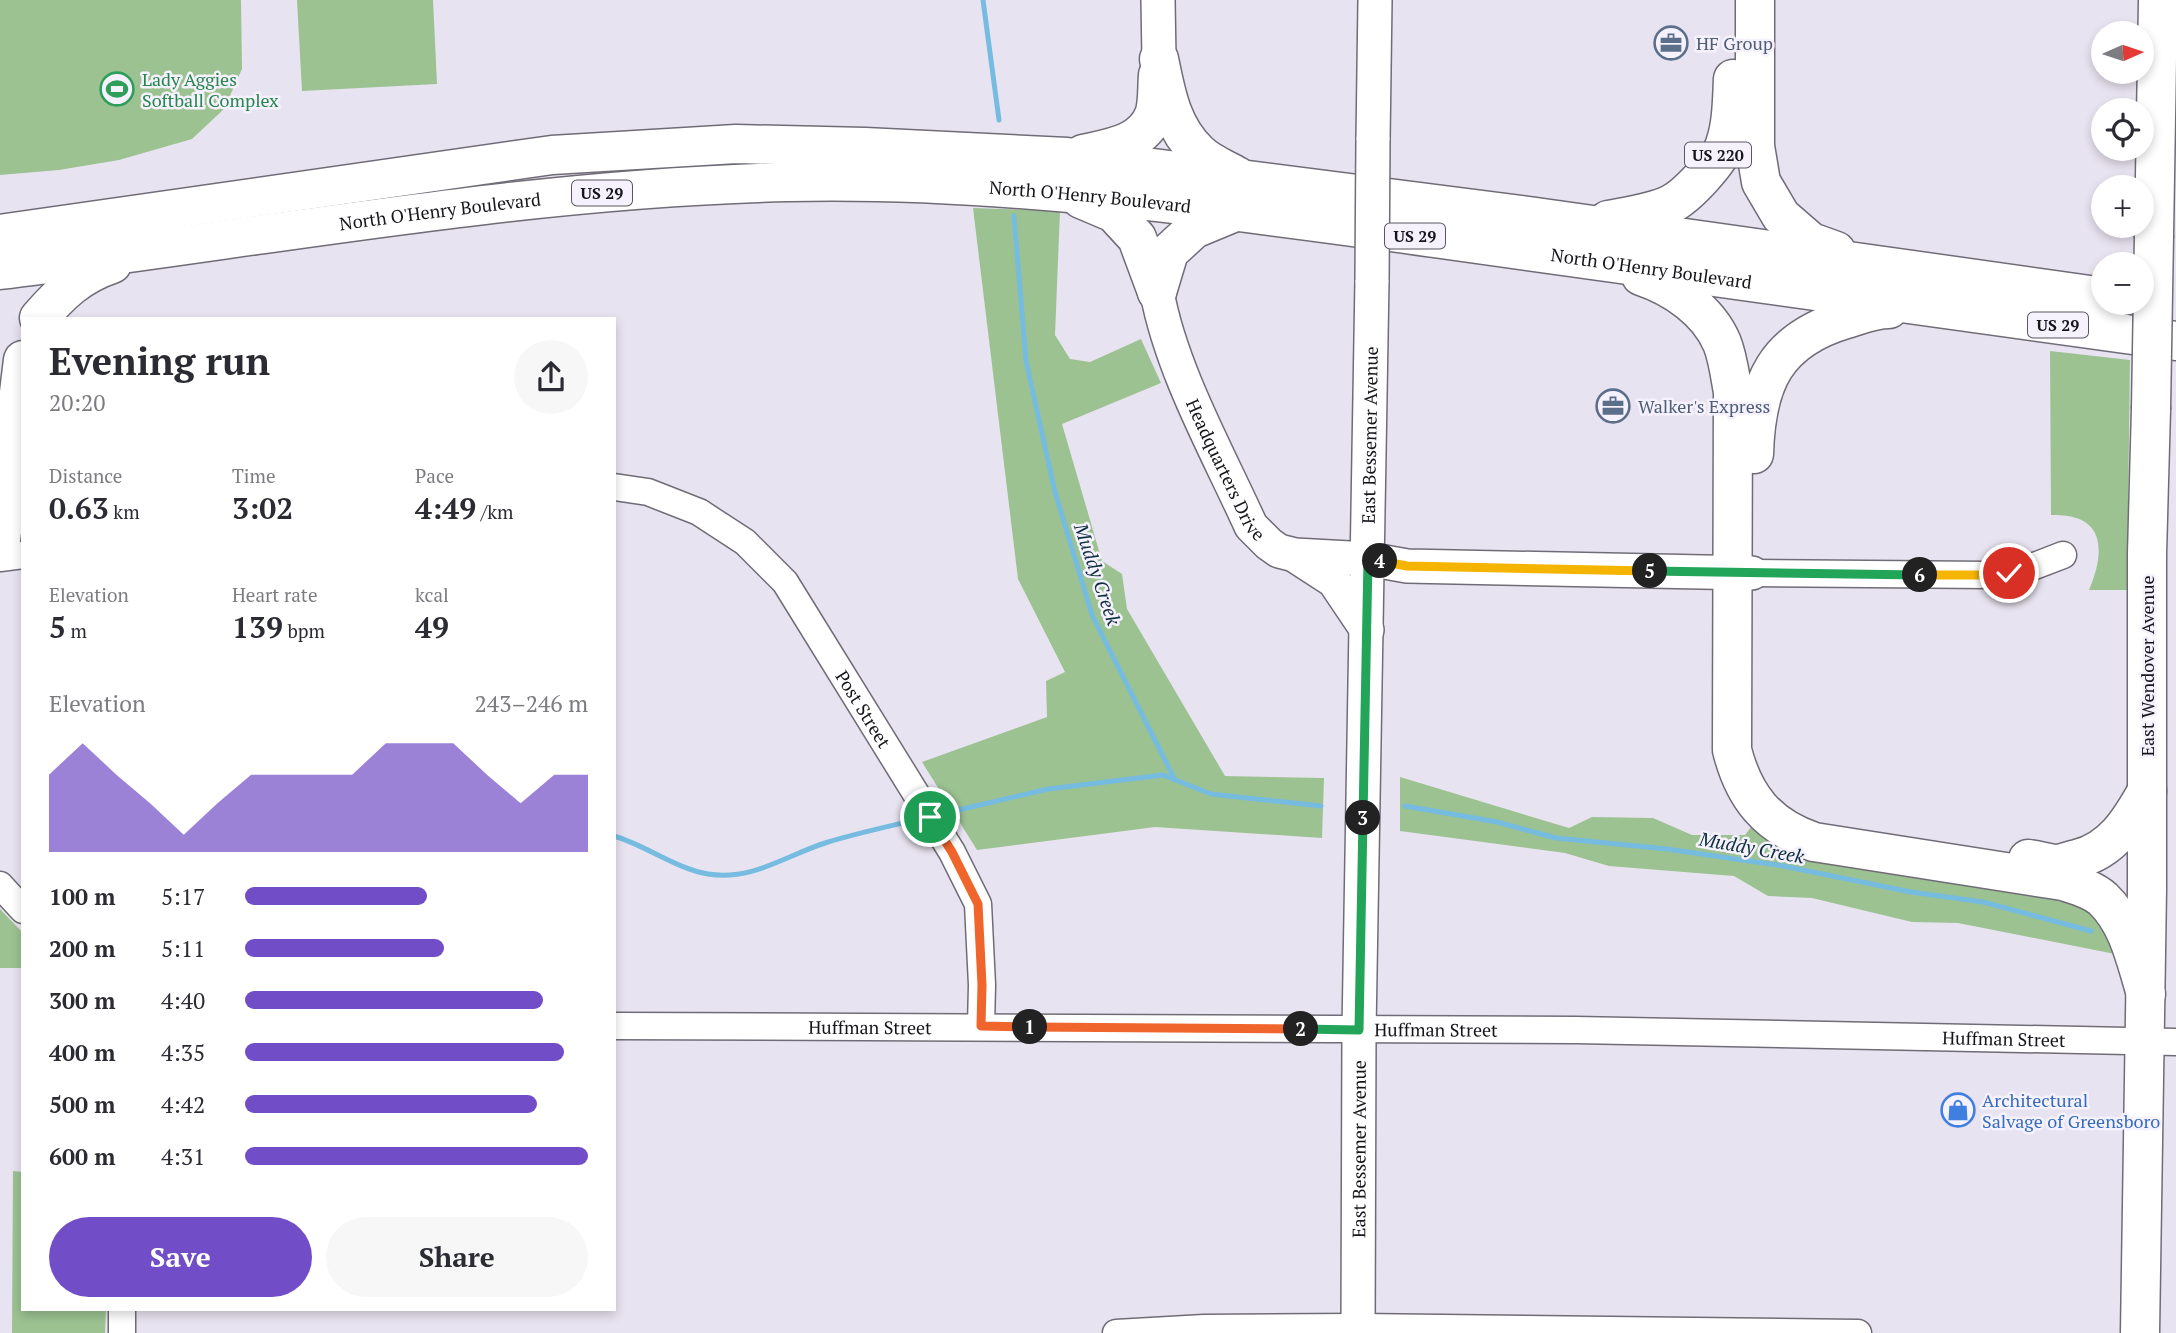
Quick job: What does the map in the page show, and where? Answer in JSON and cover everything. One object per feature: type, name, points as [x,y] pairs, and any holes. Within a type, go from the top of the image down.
[{"type":"highway","points":[[2143,0],[2156,40]]},
{"type":"highway","name":"East Wendover Avenue","points":[[2140,1333],[2160,1042],[2146,994],[2147,554],[2158,0]]},
{"type":"highway","points":[[1752,3],[1755,146],[1761,182],[1781,216],[1811,242],[1874,265]]},
{"type":"highway","name":"US 220","points":[[1584,224],[1635,215],[1672,204],[1702,177],[1725,146],[1752,3]]},
{"type":"highway","points":[[1157,292],[1137,238],[1114,214],[1065,174],[1141,135],[1154,114],[1159,59]]},
{"type":"highway","points":[[1157,292],[1169,252],[1194,229],[1240,196],[1181,134],[1168,104],[1159,59]]},
{"type":"highway","name":"North O'Henry Boulevard","points":[[0,234],[552,155],[736,144],[864,147],[1240,196],[1584,224],[2091,295]]},
{"type":"highway","name":"North O'Henry Boulevard","points":[[0,270],[451,209],[645,188],[792,182],[965,185],[1065,174]]},
{"type":"highway","name":"North O'Henry Boulevard","points":[[1240,196],[1595,260],[2176,341]]},
{"type":"highway","points":[[40,317],[61,292],[97,269],[145,252]]},
{"type":"highway","points":[[1595,260],[1665,284],[1703,313],[1723,344],[1733,391],[1751,751],[1764,783],[1777,799],[1802,817],[1815,821],[2057,864],[2088,856],[2115,839],[2132,818],[2147,791]]},
{"type":"highway","points":[[2154,304],[2176,307]]},
{"type":"highway","points":[[1940,309],[1880,309],[1831,324],[1787,349],[1769,375],[1758,405],[1741,572],[1732,750],[1745,788],[1757,805],[1774,822],[1793,834],[1814,842],[2063,881],[2085,888],[2103,899],[2118,918],[2128,938],[2146,994]]},
{"type":"highway","points":[[0,370],[0,383]]},
{"type":"highway","points":[[0,548],[21,376]]},
{"type":"main road","points":[[1158,0],[1159,59]]},
{"type":"main road","name":"East Bessemer Avenue","points":[[1358,1330],[1359,1030],[1375,0]]},
{"type":"main road","name":"Headquarters Drive","points":[[1157,292],[1163,325],[1177,364],[1251,526],[1279,551],[1294,555],[1368,559],[1407,566],[1741,572]]},
{"type":"main road","points":[[1294,555],[1334,581],[1367,629]]},
{"type":"street","name":"Post Street","points":[[616,487],[649,492],[699,512],[745,542],[785,582],[952,852],[978,904],[981,1026]]},
{"type":"street","points":[[0,558],[21,555]]},
{"type":"street","points":[[1741,572],[1989,575],[2024,570],[2063,555]]},
{"type":"street","points":[[0,886],[21,908]]},
{"type":"street","name":"Huffman Street","points":[[616,1026],[1576,1030],[2160,1042]]},
{"type":"street","points":[[122,1311],[122,1333]]},
{"type":"street","points":[[1116,1333],[1204,1328],[1858,1333]]},
{"type":"green space","name":"Lady Aggies Softball Complex","points":[[0,0],[241,0],[242,69],[224,109],[192,139],[119,160],[59,170],[0,175]]},
{"type":"green space","points":[[297,0],[433,0],[437,84],[302,91]]},
{"type":"green space","points":[[973,208],[1060,211],[1055,335],[1070,359],[1090,362],[1141,339],[1161,383],[1062,424],[1102,561],[1122,574],[1127,609],[1225,776],[1324,778],[1322,838],[1155,827],[977,850],[922,762],[1047,717],[1046,681],[1065,672],[1018,579]]},
{"type":"green space","points":[[2050,351],[2130,360],[2127,590],[2089,590],[2098,561],[2097,537],[2091,527],[2082,520],[2051,515]]},
{"type":"green space","points":[[1400,777],[1569,828],[1592,817],[1653,818],[1692,835],[1745,835],[1755,822],[2069,892],[2101,920],[2115,954],[1958,923],[1912,922],[1812,898],[1768,896],[1734,876],[1609,866],[1565,853],[1400,831]]},
{"type":"green space","points":[[0,909],[21,931],[21,968],[0,968]]},
{"type":"green space","points":[[13,1171],[21,1172],[21,1311],[106,1311],[105,1333],[12,1333]]},
{"type":"waterway","name":"Muddy Creek","points":[[983,0],[999,120]]},
{"type":"waterway","name":"Muddy Creek","points":[[1014,216],[1026,361],[1055,492],[1092,615],[1175,780]]},
{"type":"waterway","points":[[937,815],[1048,789],[1163,775],[1211,794],[1321,806]]},
{"type":"waterway","name":"Muddy Creek","points":[[1405,806],[1497,822],[1556,838],[1667,849],[1783,866],[1911,892],[1983,902],[2091,931]]},
{"type":"waterway","points":[[616,837],[696,871],[724,875],[754,871],[825,843],[924,818]]},
{"type":"place","name":"HF Group","points":[[1671,43]]},
{"type":"place","name":"Lady Aggies Softball Complex","points":[[117,89]]},
{"type":"place","name":"Walker's Express","points":[[1613,406]]},
{"type":"place","name":"Architectural Salvage of Greensboro","points":[[1958,1110]]},
{"type":"route","points":[[930,817],[952,852],[978,904],[981,1026],[1359,1030],[1368,559],[1407,566],[1857,575],[2009,573]]}]
